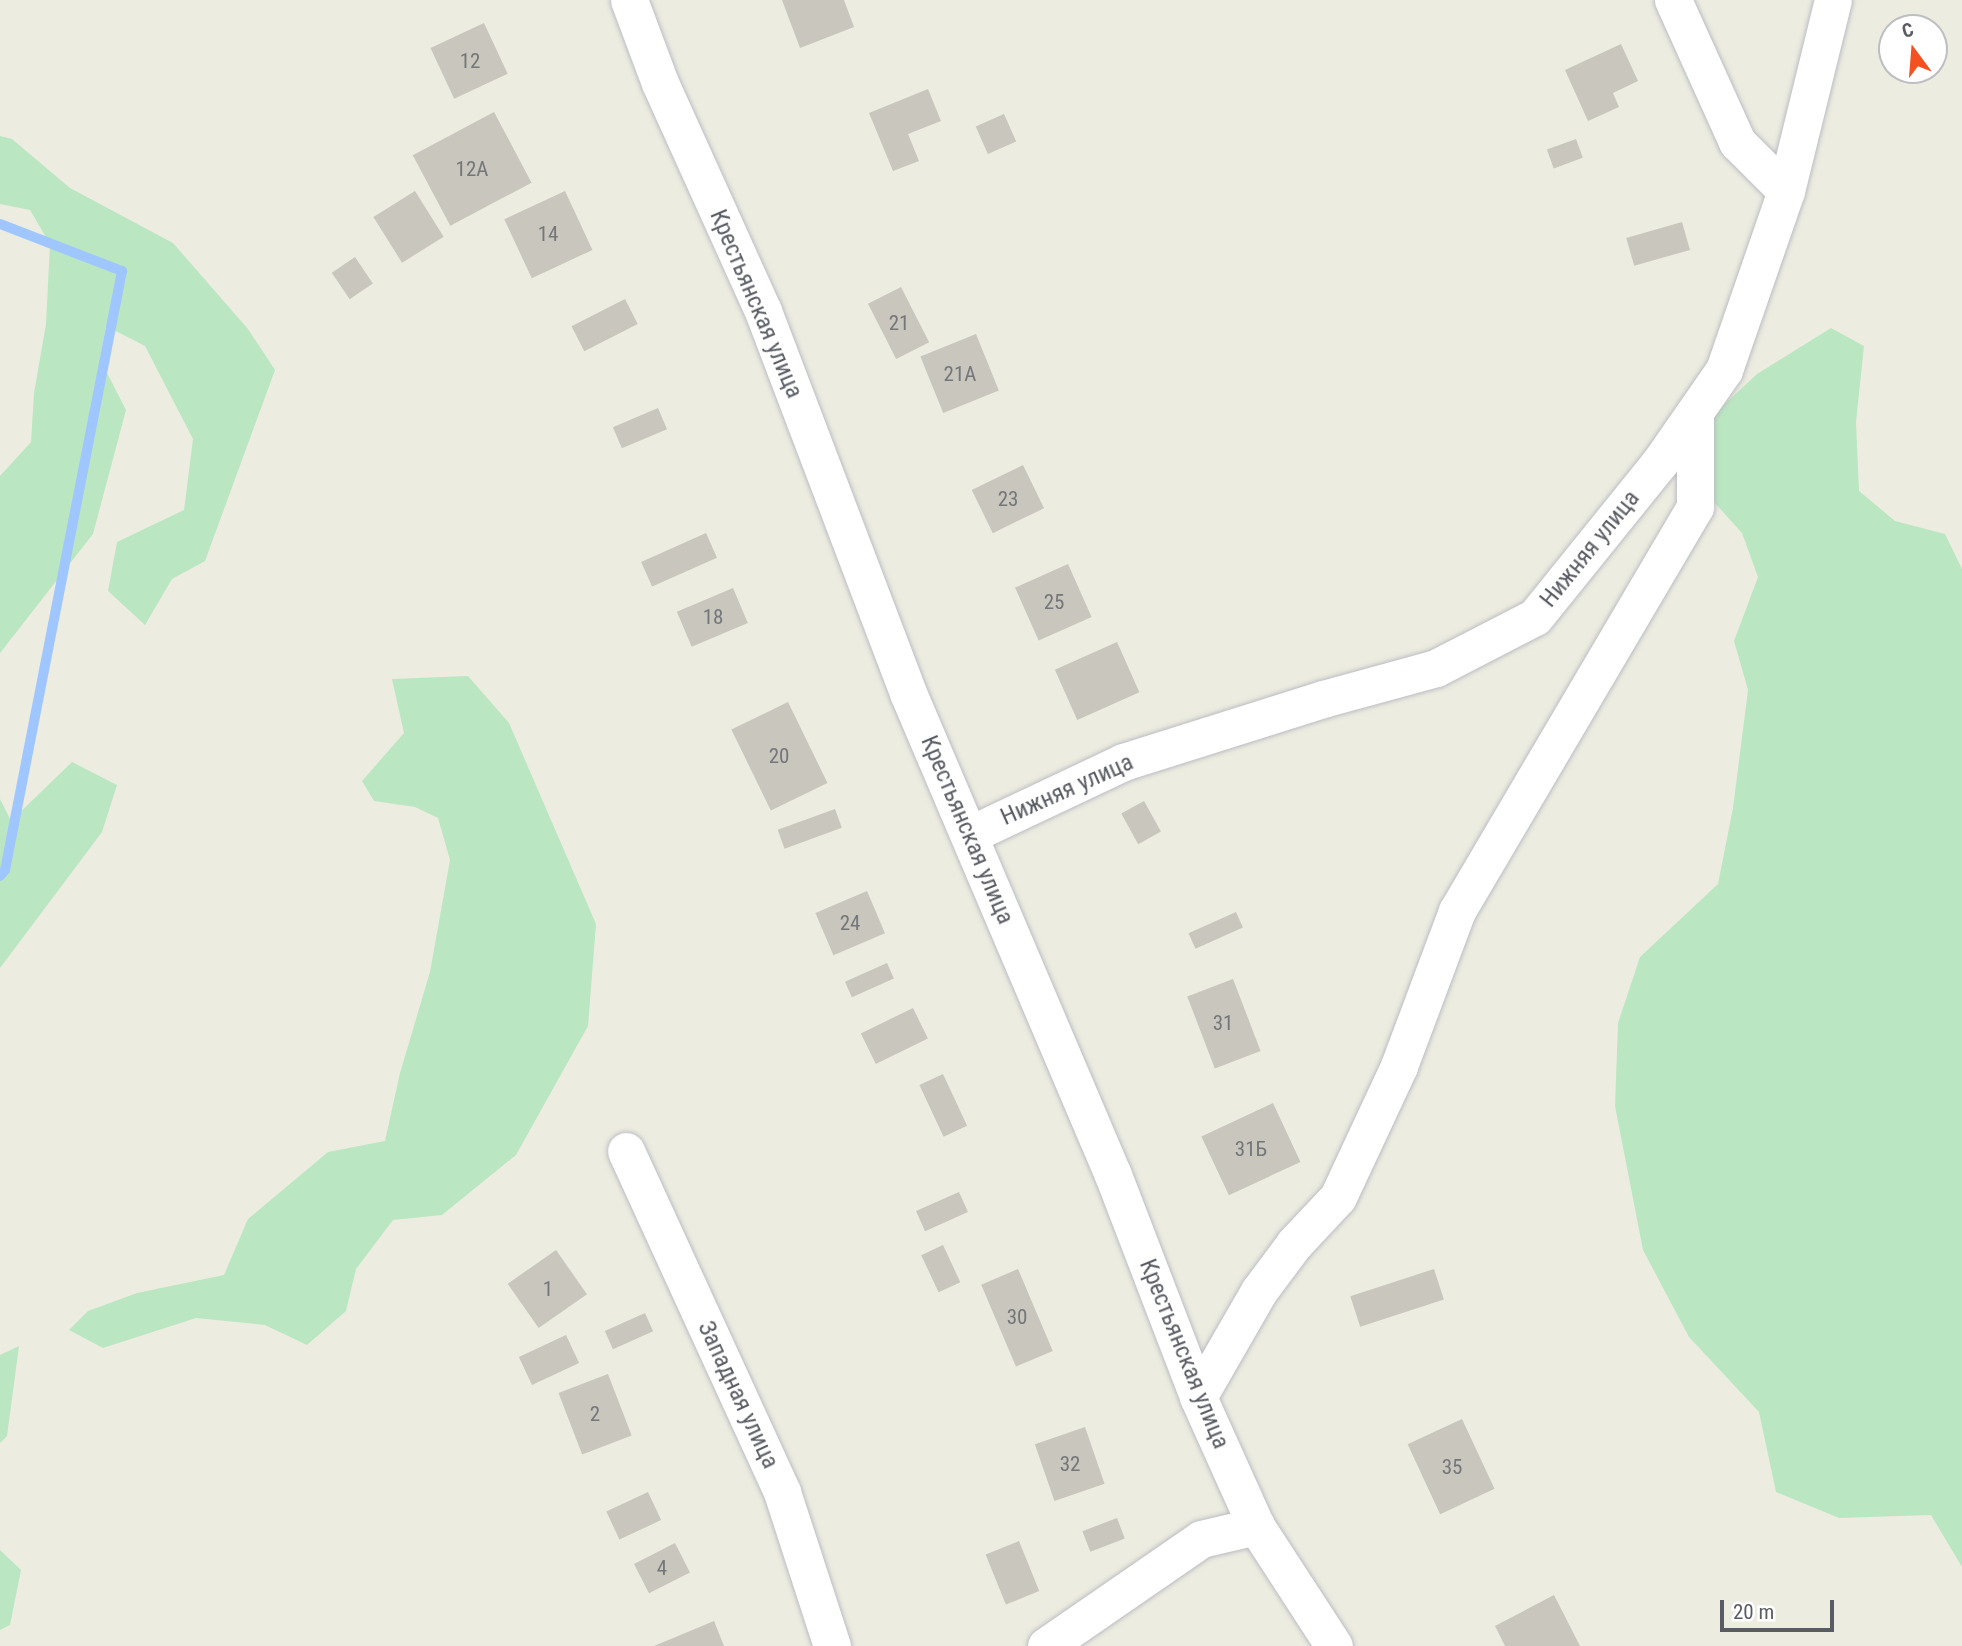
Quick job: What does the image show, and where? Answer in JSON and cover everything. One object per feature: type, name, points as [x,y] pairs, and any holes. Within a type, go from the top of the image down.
[{"type":"street","name":"Крестьянская улица","points":[[629,0],[660,83],[763,311],[908,693],[971,834],[1113,1175],[1198,1398],[1256,1526],[1334,1646]]},
{"type":"street","points":[[1673,0],[1737,142],[1786,191]]},
{"type":"street","name":"Нижняя улица","points":[[971,834],[1123,762],[1323,699],[1436,668],[1535,617],[1660,462],[1724,370],[1786,191],[1833,0]]},
{"type":"street","points":[[1198,1398],[1259,1291],[1294,1244],[1338,1197],[1399,1066],[1457,911],[1695,507],[1695,413]]},
{"type":"street","name":"Западная улица","points":[[626,1151],[782,1492],[832,1646]]},
{"type":"street","points":[[1046,1646],[1201,1539],[1256,1526]]},
{"type":"green space","points":[[0,136],[12,139],[70,188],[173,243],[248,329],[275,370],[205,561],[172,579],[145,625],[108,591],[117,542],[184,510],[193,439],[145,346],[106,326],[100,359],[126,410],[93,534],[0,653],[0,476],[31,442],[34,393],[46,324],[50,244],[30,210],[0,204]]},
{"type":"green space","points":[[1831,328],[1864,346],[1856,422],[1859,491],[1895,521],[1945,534],[1962,569],[1962,1567],[1931,1515],[1839,1518],[1776,1492],[1759,1412],[1689,1337],[1643,1250],[1615,1106],[1618,1023],[1640,957],[1718,884],[1733,808],[1748,690],[1734,641],[1758,577],[1742,533],[1704,491],[1711,417],[1757,374]]},
{"type":"green space","points":[[468,676],[509,723],[596,924],[588,1026],[516,1155],[442,1215],[393,1220],[356,1269],[346,1311],[307,1345],[265,1325],[196,1318],[103,1348],[69,1330],[88,1311],[137,1293],[224,1275],[248,1219],[328,1152],[385,1141],[400,1073],[430,972],[450,860],[438,818],[415,807],[374,801],[362,781],[404,733],[392,679]]},
{"type":"green space","points":[[72,762],[117,785],[102,832],[0,968],[0,799],[11,821]]},
{"type":"green space","points":[[19,1346],[7,1436],[0,1443],[0,1355]]},
{"type":"green space","points":[[0,1550],[21,1570],[10,1625],[0,1630]]},
{"type":"building","points":[[782,0],[844,0],[854,27],[800,48]]},
{"type":"building","points":[[484,23],[508,74],[454,99],[431,48]]},
{"type":"building","points":[[1621,44],[1638,81],[1613,93],[1619,107],[1588,121],[1565,70]]},
{"type":"building","points":[[928,89],[941,121],[908,134],[919,161],[893,171],[869,113]]},
{"type":"building","points":[[494,112],[532,183],[450,226],[413,155]]},
{"type":"building","points":[[1004,114],[1016,141],[988,154],[976,127]]},
{"type":"building","points":[[1576,139],[1583,158],[1554,168],[1547,150]]},
{"type":"building","points":[[415,191],[444,237],[402,263],[373,217]]},
{"type":"building","points":[[565,191],[592,250],[532,278],[504,219]]},
{"type":"building","points":[[1682,222],[1690,250],[1634,266],[1626,238]]},
{"type":"building","points":[[355,257],[373,284],[350,299],[332,273]]},
{"type":"building","points":[[901,287],[929,342],[896,359],[868,304]]},
{"type":"building","points":[[625,299],[638,324],[584,351],[572,326]]},
{"type":"building","points":[[976,334],[999,391],[943,413],[920,356]]},
{"type":"building","points":[[658,408],[667,429],[622,448],[613,427]]},
{"type":"building","points":[[1023,465],[1044,508],[993,533],[972,490]]},
{"type":"building","points":[[706,533],[717,558],[652,587],[641,562]]},
{"type":"building","points":[[1068,564],[1092,617],[1039,641],[1015,588]]},
{"type":"building","points":[[733,588],[748,623],[692,647],[677,612]]},
{"type":"building","points":[[1117,642],[1139,692],[1077,720],[1055,670]]},
{"type":"building","points":[[788,702],[827,783],[771,811],[731,730]]},
{"type":"building","points":[[1144,801],[1161,832],[1138,844],[1121,814]]},
{"type":"building","points":[[835,809],[842,828],[785,849],[778,830]]},
{"type":"building","points":[[867,891],[885,933],[833,955],[815,913]]},
{"type":"building","points":[[1236,912],[1243,928],[1195,949],[1188,933]]},
{"type":"building","points":[[887,963],[894,979],[852,997],[845,982]]},
{"type":"building","points":[[1233,979],[1261,1051],[1215,1068],[1187,997]]},
{"type":"building","points":[[913,1008],[928,1039],[876,1064],[861,1033]]},
{"type":"building","points":[[943,1074],[967,1126],[944,1137],[919,1085]]},
{"type":"building","points":[[1273,1103],[1300,1162],[1229,1195],[1201,1136]]},
{"type":"building","points":[[959,1192],[968,1212],[925,1231],[916,1211]]},
{"type":"building","points":[[943,1245],[960,1282],[939,1292],[921,1255]]},
{"type":"building","points":[[556,1250],[587,1294],[539,1328],[508,1284]]},
{"type":"building","points":[[1018,1269],[1053,1351],[1016,1367],[981,1285]]},
{"type":"building","points":[[1434,1269],[1444,1299],[1360,1327],[1350,1296]]},
{"type":"building","points":[[645,1313],[653,1331],[613,1349],[605,1331]]},
{"type":"building","points":[[566,1335],[579,1363],[532,1385],[519,1357]]},
{"type":"building","points":[[608,1374],[632,1436],[582,1455],[559,1393]]},
{"type":"building","points":[[1462,1419],[1495,1489],[1440,1514],[1408,1444]]},
{"type":"building","points":[[1085,1427],[1105,1484],[1054,1501],[1035,1444]]},
{"type":"building","points":[[648,1492],[661,1520],[619,1540],[606,1511]]},
{"type":"building","points":[[1117,1518],[1125,1539],[1090,1552],[1082,1531]]},
{"type":"building","points":[[1019,1541],[1039,1591],[1006,1605],[986,1554]]},
{"type":"building","points":[[675,1543],[690,1572],[649,1593],[634,1564]]},
{"type":"building","points":[[1554,1595],[1580,1646],[1505,1646],[1495,1626]]},
{"type":"building","points":[[714,1621],[724,1646],[654,1646]]},
{"type":"waterway","points":[[0,224],[122,271],[5,870],[0,876]]}]
